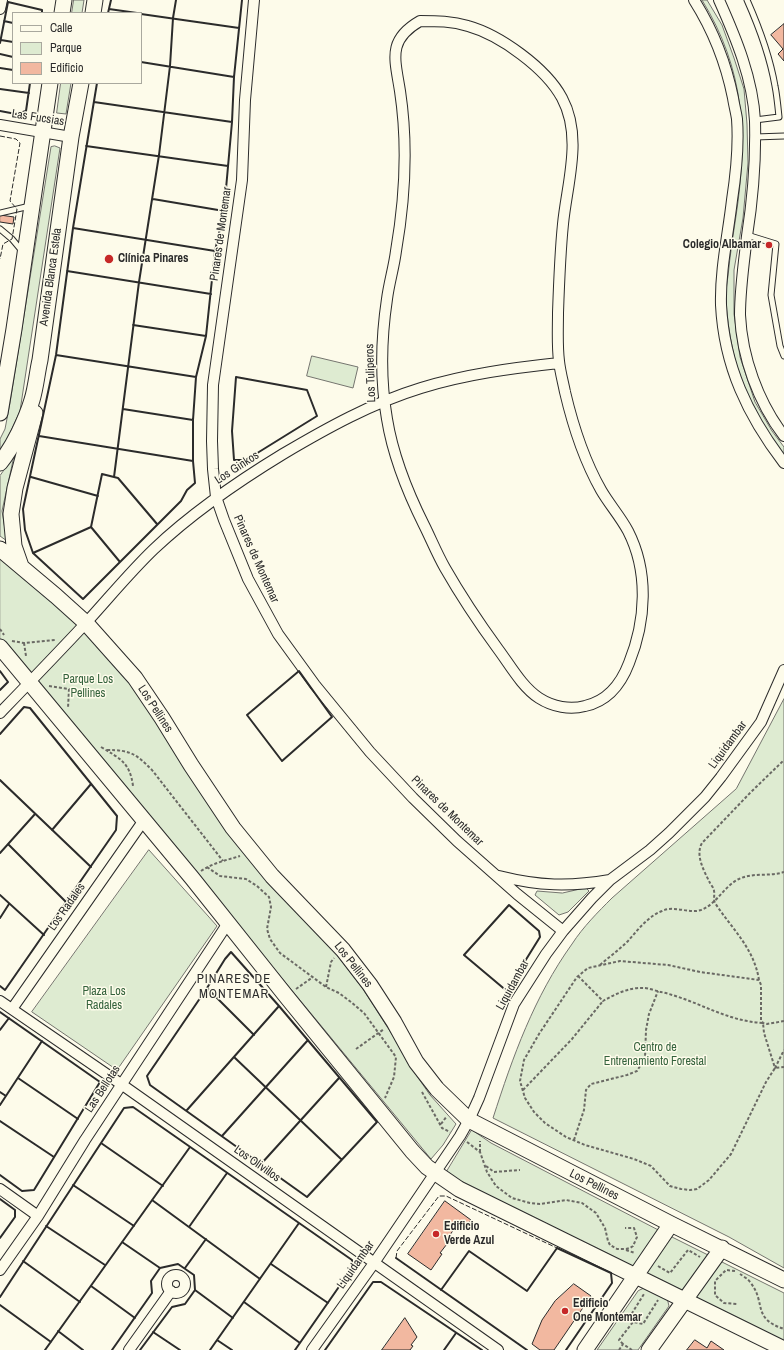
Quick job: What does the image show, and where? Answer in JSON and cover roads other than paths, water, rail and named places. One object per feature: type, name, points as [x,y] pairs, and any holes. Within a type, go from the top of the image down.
[{"type":"main road","points":[[62,12],[64,0]]},
{"type":"main road","points":[[93,12],[95,0]]},
{"type":"main road","points":[[0,413],[50,84]]},
{"type":"main road","name":"Avenida Blanca Estela","points":[[0,463],[17,437],[32,401],[41,352],[71,137],[81,84]]},
{"type":"main road","points":[[21,566],[14,546],[10,514],[15,488],[35,414],[34,390]]},
{"type":"main road","name":"Los Pellines","points":[[0,549],[86,623],[135,678],[162,718],[218,808],[253,853],[296,902],[343,950],[370,985],[394,1022],[416,1062],[454,1107],[469,1120],[671,1224],[784,1280]]},
{"type":"main road","points":[[4,641],[29,682],[192,878],[426,1167],[459,1189],[784,1348]]},
{"type":"main road","points":[[584,1350],[671,1224]]},
{"type":"main road","points":[[649,1350],[722,1248]]},
{"type":"street","points":[[0,9],[2,0]]},
{"type":"street","name":"Pinares de Montemar","points":[[254,0],[245,100],[242,180],[213,385],[212,441],[216,498],[235,550],[248,579],[270,620],[296,660],[376,758],[413,798],[457,841],[496,876],[563,931]]},
{"type":"street","points":[[694,0],[707,21],[722,58],[731,89],[737,118],[736,159],[732,201],[722,264],[721,285],[721,306],[727,348],[739,388],[747,405],[766,439],[784,463]]},
{"type":"street","points":[[719,0],[735,34],[745,66],[753,100],[755,120],[755,167],[740,299],[745,350],[755,384],[762,401],[784,436]]},
{"type":"street","name":"Los Tuliperos","points":[[420,21],[451,22],[472,27],[500,41],[523,56],[548,79],[556,88],[568,109],[571,121],[573,143],[560,254],[558,327],[559,363],[569,408],[578,438],[602,491],[620,517],[634,544],[643,584],[640,624],[633,654],[626,674],[621,682],[607,696],[590,705],[580,707],[561,707],[547,702],[535,695],[515,672],[476,619],[444,565],[411,498],[401,475],[388,427],[384,400],[382,368],[383,330],[397,250],[403,201],[404,174],[404,127],[395,58],[399,40],[412,26],[420,21]]},
{"type":"street","name":"Las Fucsias","points":[[0,125],[71,137]]},
{"type":"street","name":"Los Ginkos","points":[[0,713],[86,623],[115,588],[155,548],[216,498],[251,474],[326,428],[384,400],[455,378],[520,367],[559,363]]},
{"type":"street","name":"Liquidambar","points":[[312,1350],[374,1263],[460,1136],[469,1120],[485,1081],[514,1004],[533,973],[563,931],[610,880],[645,854],[669,833],[696,806],[721,777],[741,752],[761,722],[784,670]]},
{"type":"street","name":"Los Radales","points":[[12,1009],[144,820]]},
{"type":"street","name":"Pinares de Montemar","points":[[496,876],[545,885],[574,885],[610,880]]},
{"type":"street","name":"Las Bellotas","points":[[0,1270],[38,1216],[121,1084],[228,923]]},
{"type":"street","name":"Los Olivillos","points":[[0,1001],[121,1084],[498,1350]]},
{"type":"street","points":[[0,1190],[38,1216]]},
{"type":"street","points":[[129,1350],[171,1291]]},
{"type":"lane","points":[[747,0],[754,15],[766,52],[775,86],[779,117],[755,120]]},
{"type":"lane","points":[[755,137],[784,136]]},
{"type":"lane","points":[[0,213],[32,206]]},
{"type":"lane","points":[[0,229],[12,239],[25,254]]},
{"type":"lane","points":[[747,236],[776,244],[771,295],[780,346],[784,356]]},
{"type":"place","name":"Colegio Albamar","points":[[769,245]]},
{"type":"place","name":"Clínica Pinares","points":[[109,259]]},
{"type":"place","name":"Edificio Verde Azul","points":[[436,1234]]},
{"type":"place","name":"Edificio One Montemar","points":[[565,1311]]},
{"type":"district","name":"PINARES DE MONTEMAR","points":[[234,988]]},
{"type":"park label","name":"Parque Los Pellines","points":[[88,687]]},
{"type":"park label","name":"Plaza Los Radales","points":[[104,999]]},
{"type":"park label","name":"Centro de Entrenamiento Forestal","points":[[655,1055]]}]
